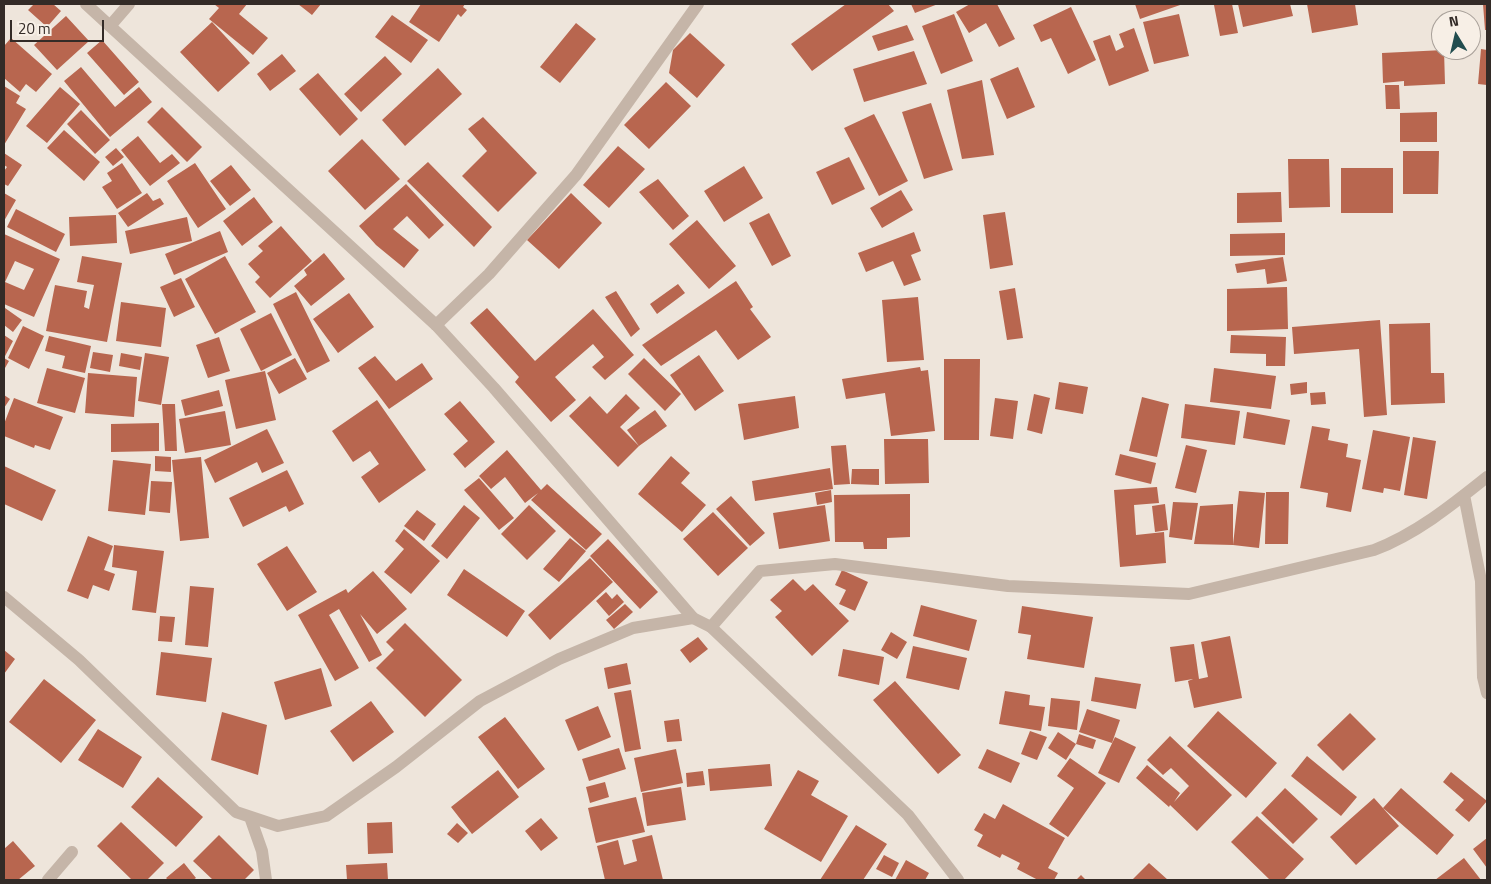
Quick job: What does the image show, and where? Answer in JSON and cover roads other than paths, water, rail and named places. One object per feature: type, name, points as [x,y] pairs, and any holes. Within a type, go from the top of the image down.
[{"type":"street","points":[[86,4],[436,325],[494,388],[693,618],[711,627],[908,815],[958,880]]},
{"type":"street","points":[[110,26],[129,4]]},
{"type":"street","points":[[436,325],[489,274],[576,176],[698,4]]},
{"type":"street","points":[[711,627],[760,571],[836,564],[1008,586],[1189,594],[1374,550],[1397,541],[1487,477]]},
{"type":"street","points":[[1464,495],[1481,581],[1483,678],[1487,693]]},
{"type":"street","points":[[4,597],[79,660],[236,812],[278,826],[326,816],[396,768],[480,701],[559,659],[633,628],[693,618]]},
{"type":"street","points":[[250,817],[262,851],[266,880]]},
{"type":"street","points":[[48,880],[72,852]]}]
